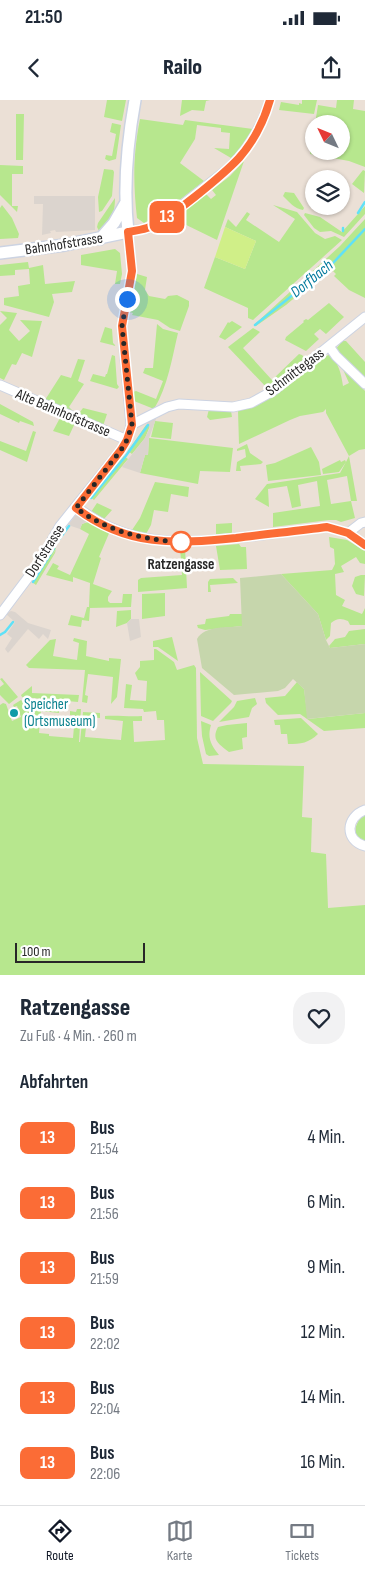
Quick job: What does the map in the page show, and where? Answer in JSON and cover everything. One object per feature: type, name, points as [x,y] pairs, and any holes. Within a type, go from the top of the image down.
[{"type":"street","points":[[135,100],[126,165],[125,204],[128,232],[148,228],[163,220],[233,163],[261,125],[270,100]]},
{"type":"street","points":[[100,239],[114,223],[125,204]]},
{"type":"street","name":"Bahnhofstrasse","points":[[0,253],[100,239],[128,232]]},
{"type":"street","name":"Dorfstrasse","points":[[0,615],[39,563],[60,526],[115,458],[127,440],[132,425],[122,326],[132,271],[128,232]]},
{"type":"street","name":"Schmittegass","points":[[132,425],[167,407],[179,404],[233,407],[251,403],[273,391],[365,317]]},
{"type":"street","points":[[329,346],[336,356],[365,384]]},
{"type":"street","name":"Alte Bahnhofstrasse","points":[[0,385],[127,440]]},
{"type":"street","points":[[76,508],[104,526],[137,537],[160,541],[194,542],[327,527],[348,533],[365,545]]},
{"type":"street","points":[[348,533],[365,522]]},
{"type":"street","points":[[0,598],[9,603]]},
{"type":"street","points":[[365,810],[355,815],[350,829],[354,840],[365,846]]},
{"type":"green space","points":[[107,100],[126,100],[122,121],[104,117]]},
{"type":"green space","points":[[182,100],[210,100],[206,101],[204,111],[192,110],[180,116]]},
{"type":"green space","points":[[302,100],[317,100],[314,114],[279,110],[281,102],[299,105],[299,103],[302,104]]},
{"type":"green space","points":[[337,100],[354,100],[353,109],[365,111],[365,167],[343,160],[350,160],[350,115],[316,115],[318,105],[336,108]]},
{"type":"green space","points":[[16,114],[24,114],[23,160],[16,160]]},
{"type":"green space","points":[[140,119],[183,125],[185,120],[253,129],[239,150],[231,158],[214,148],[229,149],[230,133],[221,132],[221,128],[197,125],[195,139],[180,163],[204,181],[164,212],[144,223],[137,218],[134,168]]},
{"type":"green space","points":[[112,123],[121,125],[116,159],[109,161],[105,159],[106,155],[112,156],[116,134],[110,132]]},
{"type":"green space","points":[[244,161],[217,240],[174,219],[206,194],[211,199],[216,195],[212,190],[230,176]]},
{"type":"green space","points":[[0,165],[23,166],[23,174],[12,174],[12,206],[18,206],[17,212],[0,195]]},
{"type":"green space","points":[[104,169],[113,170],[114,172],[112,196],[102,211],[99,212],[98,197]]},
{"type":"green space","points":[[363,170],[365,171],[364,193],[352,184]]},
{"type":"green space","points":[[285,192],[294,193],[304,208],[303,210],[295,207],[283,196]]},
{"type":"green space","points":[[115,198],[112,217],[107,225],[99,231],[98,223]]},
{"type":"green space","points":[[2,205],[12,218],[19,234],[18,238],[0,239],[0,208]]},
{"type":"green space","points":[[273,205],[297,212],[315,233],[325,239],[335,236],[342,240],[253,320],[248,318],[248,308],[204,288],[215,257],[245,269],[256,241],[225,227],[228,219],[236,227],[247,212],[250,214],[246,220],[279,242],[295,219]]},
{"type":"green space","points":[[365,206],[365,214],[344,237],[331,231],[320,232],[314,228],[304,215],[305,213],[305,215],[320,217],[342,232]]},
{"type":"green space","points":[[365,219],[365,298],[349,290],[334,276],[336,274],[330,268],[286,305],[256,326],[255,324],[340,246]]},
{"type":"green space","points":[[225,227],[256,241],[245,269],[215,257]]},
{"type":"green space","points":[[115,249],[120,253],[122,274],[120,284],[115,284],[117,271],[81,265],[81,255]]},
{"type":"green space","points":[[28,262],[29,268],[43,265],[45,284],[75,281],[72,292],[52,294],[54,302],[49,317],[4,305],[4,298],[19,296],[18,286],[30,284],[29,269],[15,270],[15,275],[0,276],[0,265]]},
{"type":"green space","points":[[137,274],[147,277],[145,290],[149,296],[165,299],[168,296],[177,295],[189,301],[180,331],[170,328],[158,320],[132,315],[133,313],[129,312]]},
{"type":"green space","points":[[329,303],[344,317],[326,334],[320,329],[314,334],[319,339],[306,351],[285,340],[303,321],[308,320]]},
{"type":"green space","points":[[0,311],[17,313],[9,330],[19,341],[30,331],[20,320],[42,321],[32,357],[22,353],[16,365],[12,364],[4,380],[0,378],[0,325],[7,318]]},
{"type":"green space","points":[[232,321],[242,327],[225,340],[219,337],[228,322]]},
{"type":"green space","points":[[157,324],[163,329],[178,333],[166,381],[154,409],[134,401],[133,392],[136,391],[156,399],[163,381],[143,373],[145,368],[153,368]]},
{"type":"green space","points":[[105,327],[112,329],[113,343],[116,346],[100,342]]},
{"type":"green space","points":[[253,328],[260,332],[243,348],[272,380],[299,354],[306,359],[272,387],[266,387],[228,347]]},
{"type":"green space","points":[[342,341],[346,341],[365,362],[365,378],[336,349]]},
{"type":"green space","points":[[112,355],[115,356],[117,384],[119,387],[117,389],[90,381],[93,374],[105,377]]},
{"type":"green space","points":[[329,355],[335,361],[343,386],[349,383],[341,365],[365,391],[365,449],[349,456],[326,413],[326,409],[323,412],[300,416],[290,420],[239,444],[238,411],[264,401],[319,358]]},
{"type":"green space","points":[[78,359],[85,360],[78,381],[84,384],[69,407],[72,410],[71,412],[45,400],[61,375],[71,378]]},
{"type":"green space","points":[[0,404],[33,422],[34,426],[20,421],[19,423],[0,414]]},
{"type":"green space","points":[[83,408],[107,414],[103,426],[75,414]]},
{"type":"green space","points":[[209,409],[231,411],[232,417],[210,420],[207,417]]},
{"type":"green space","points":[[61,416],[75,423],[69,436],[53,431]]},
{"type":"green space","points":[[155,421],[173,423],[171,439],[151,437]]},
{"type":"green space","points":[[146,425],[150,426],[145,438],[132,454],[128,451]]},
{"type":"green space","points":[[33,431],[36,432],[27,462],[0,450],[0,441],[26,451]]},
{"type":"green space","points":[[149,438],[233,448],[230,472],[200,471],[198,484],[140,473],[145,455],[148,455]]},
{"type":"green space","points":[[247,444],[250,453],[263,462],[261,464],[240,466],[241,471],[236,471],[237,462],[246,457],[245,449],[237,451],[237,449]]},
{"type":"green space","points":[[311,447],[319,462],[321,475],[268,481],[266,465]]},
{"type":"green space","points":[[124,456],[128,459],[94,500],[90,497]]},
{"type":"green space","points":[[349,456],[357,501],[351,501],[355,518],[341,522],[329,520],[273,527],[273,513],[320,506],[317,481],[298,485],[301,506],[292,508],[287,486],[268,489],[269,507],[255,499],[267,484],[340,473]],"holes":[[[347,476],[351,501],[331,504],[327,480]]]},
{"type":"green space","points":[[340,460],[341,462],[345,460],[346,462],[339,472],[323,474],[322,469]]},
{"type":"green space","points":[[155,482],[189,487],[188,497],[171,494],[168,512],[154,510],[151,525],[146,534],[138,533],[132,530],[140,518]]},
{"type":"green space","points":[[97,503],[112,510],[104,519],[91,512]]},
{"type":"green space","points":[[88,522],[110,531],[99,557],[101,558],[93,584],[112,591],[108,597],[110,603],[122,603],[123,594],[132,594],[131,607],[90,608],[89,621],[82,620],[81,627],[68,625],[71,615],[84,618],[87,607],[89,607],[90,583],[73,577],[73,582],[46,575],[53,563],[59,566],[57,569],[70,575],[89,534],[80,529],[82,524]]},
{"type":"green space","points":[[232,523],[232,533],[230,535],[218,536],[216,534],[216,524]]},
{"type":"green space","points":[[329,537],[347,540],[365,551],[365,564],[360,563],[356,557],[341,566],[344,572],[335,574],[336,595],[345,600],[342,606],[362,614],[365,608],[365,625],[350,625],[348,621],[337,619],[331,623],[330,636],[326,640],[318,614],[281,574],[332,570],[335,564],[334,549],[330,547]]},
{"type":"green space","points":[[239,544],[241,547],[246,547],[247,569],[220,570],[216,546]]},
{"type":"green space","points":[[53,547],[56,548],[51,558],[56,549],[55,553],[36,585],[32,582]]},
{"type":"green space","points":[[180,547],[185,548],[187,588],[138,592],[138,580],[141,578],[182,575]]},
{"type":"green space","points":[[281,574],[318,614],[330,648],[365,644],[365,713],[307,719],[304,689],[293,679],[285,688],[278,691],[234,695],[202,668],[197,639],[205,631],[211,629],[242,626],[240,578]]},
{"type":"green space","points":[[365,575],[364,596],[356,594],[352,586],[355,577]]},
{"type":"green space","points":[[233,578],[238,583],[210,585],[211,592],[208,592],[208,582],[210,579]]},
{"type":"green space","points":[[165,593],[165,616],[142,619],[142,594]]},
{"type":"green space","points":[[131,610],[131,619],[127,623],[116,627],[117,611]]},
{"type":"green space","points":[[230,614],[242,614],[242,626],[205,630],[198,628],[197,625],[205,624],[206,619],[229,616]]},
{"type":"green space","points":[[365,629],[365,644],[330,648],[329,646],[335,639],[345,637],[349,631]]},
{"type":"green space","points":[[172,637],[178,661],[158,647],[153,647],[153,641]]},
{"type":"green space","points":[[74,638],[87,641],[86,656],[109,661],[109,658],[121,659],[117,697],[111,704],[113,677],[88,674],[85,695],[88,696],[87,703],[82,702],[85,670],[29,668],[26,665],[50,640],[56,639],[53,656],[77,660],[79,643],[73,641]]},
{"type":"green space","points":[[154,649],[174,662],[177,670],[194,665],[196,668],[197,738],[203,764],[304,766],[302,817],[312,818],[311,852],[326,854],[328,908],[365,905],[365,975],[0,975],[0,705],[6,704],[12,721],[21,717],[17,706],[14,707],[13,705],[21,700],[25,704],[53,707],[53,709],[59,710],[59,713],[41,711],[39,733],[49,734],[49,736],[73,738],[75,715],[70,715],[70,711],[76,712],[77,709],[81,709],[79,742],[83,712],[100,713],[100,718],[87,717],[85,737],[121,740],[123,721],[105,719],[105,716],[142,716],[142,721],[133,721],[134,742],[165,740],[164,720],[157,720],[156,711],[144,712],[143,709],[124,708],[126,684],[132,685],[130,700],[146,701],[147,681],[138,680],[135,673],[140,667],[140,661],[154,660]]},
{"type":"green space","points":[[200,672],[232,701],[213,721],[201,716]]},
{"type":"green space","points":[[2,678],[18,697],[9,704],[0,695],[0,687],[4,684],[0,679]]},
{"type":"green space","points":[[297,682],[304,689],[308,719],[365,713],[365,728],[324,731],[300,714],[278,715],[266,703],[265,698],[285,696]]},
{"type":"green space","points":[[32,686],[32,693],[79,695],[78,702],[22,697],[21,695]]},
{"type":"green space","points":[[255,698],[257,704],[252,708],[249,717],[219,722],[234,707],[237,701]]},
{"type":"green space","points":[[301,718],[318,734],[304,742],[288,744],[287,734],[281,734],[280,725],[275,725],[274,720]]},
{"type":"green space","points":[[201,721],[211,725],[210,741],[219,755],[209,756],[206,754]]},
{"type":"green space","points":[[247,723],[247,737],[242,738],[243,749],[229,752],[217,741],[215,735],[218,727]]},
{"type":"green space","points":[[365,815],[365,841],[358,837],[356,825]]},
{"type":"shaded area","points":[[34,196],[95,196],[95,230],[56,232],[55,230],[42,235],[43,204],[34,204]]},
{"type":"shaded area","points":[[155,418],[149,438],[148,455],[145,455],[140,473],[122,467],[145,438],[150,427],[146,425],[149,420]]},
{"type":"shaded area","points":[[76,515],[89,521],[82,524],[80,529],[68,525]]},
{"type":"shaded area","points":[[11,611],[28,623],[51,630],[48,639],[43,634],[39,639],[28,629],[8,653],[5,649],[12,638],[7,634],[15,622],[6,614]]},
{"type":"shaded area","points":[[131,619],[139,619],[141,637],[130,641],[127,623]]},
{"type":"waterway","points":[[358,213],[365,202]]},
{"type":"waterway","name":"Dorfbach","points":[[255,325],[333,263],[365,229]]},
{"type":"waterway","name":"Dorfbach","points":[[91,498],[125,457],[148,425]]},
{"type":"waterway","name":"Dorfbach","points":[[57,542],[69,526]]},
{"type":"waterway","name":"Dorfbach","points":[[33,582],[54,548]]},
{"type":"waterway","name":"Dorfbach","points":[[0,635],[13,622]]},
{"type":"bus line","name":"13","points":[[270,100],[264,119],[253,138],[228,168],[163,220],[148,228],[128,232],[132,271],[122,326],[132,425],[121,450],[76,508],[104,526],[137,537],[160,541],[194,542],[327,527],[348,533],[365,545]]},
{"type":"place","name":"Ratzengasse","points":[[181,542]]},
{"type":"place","name":"Speicher (Ortsmuseum)","points":[[14,713]]},
{"type":"route","points":[[127,299],[122,326],[132,425],[121,450],[76,508],[104,526],[137,537],[181,542]]}]
